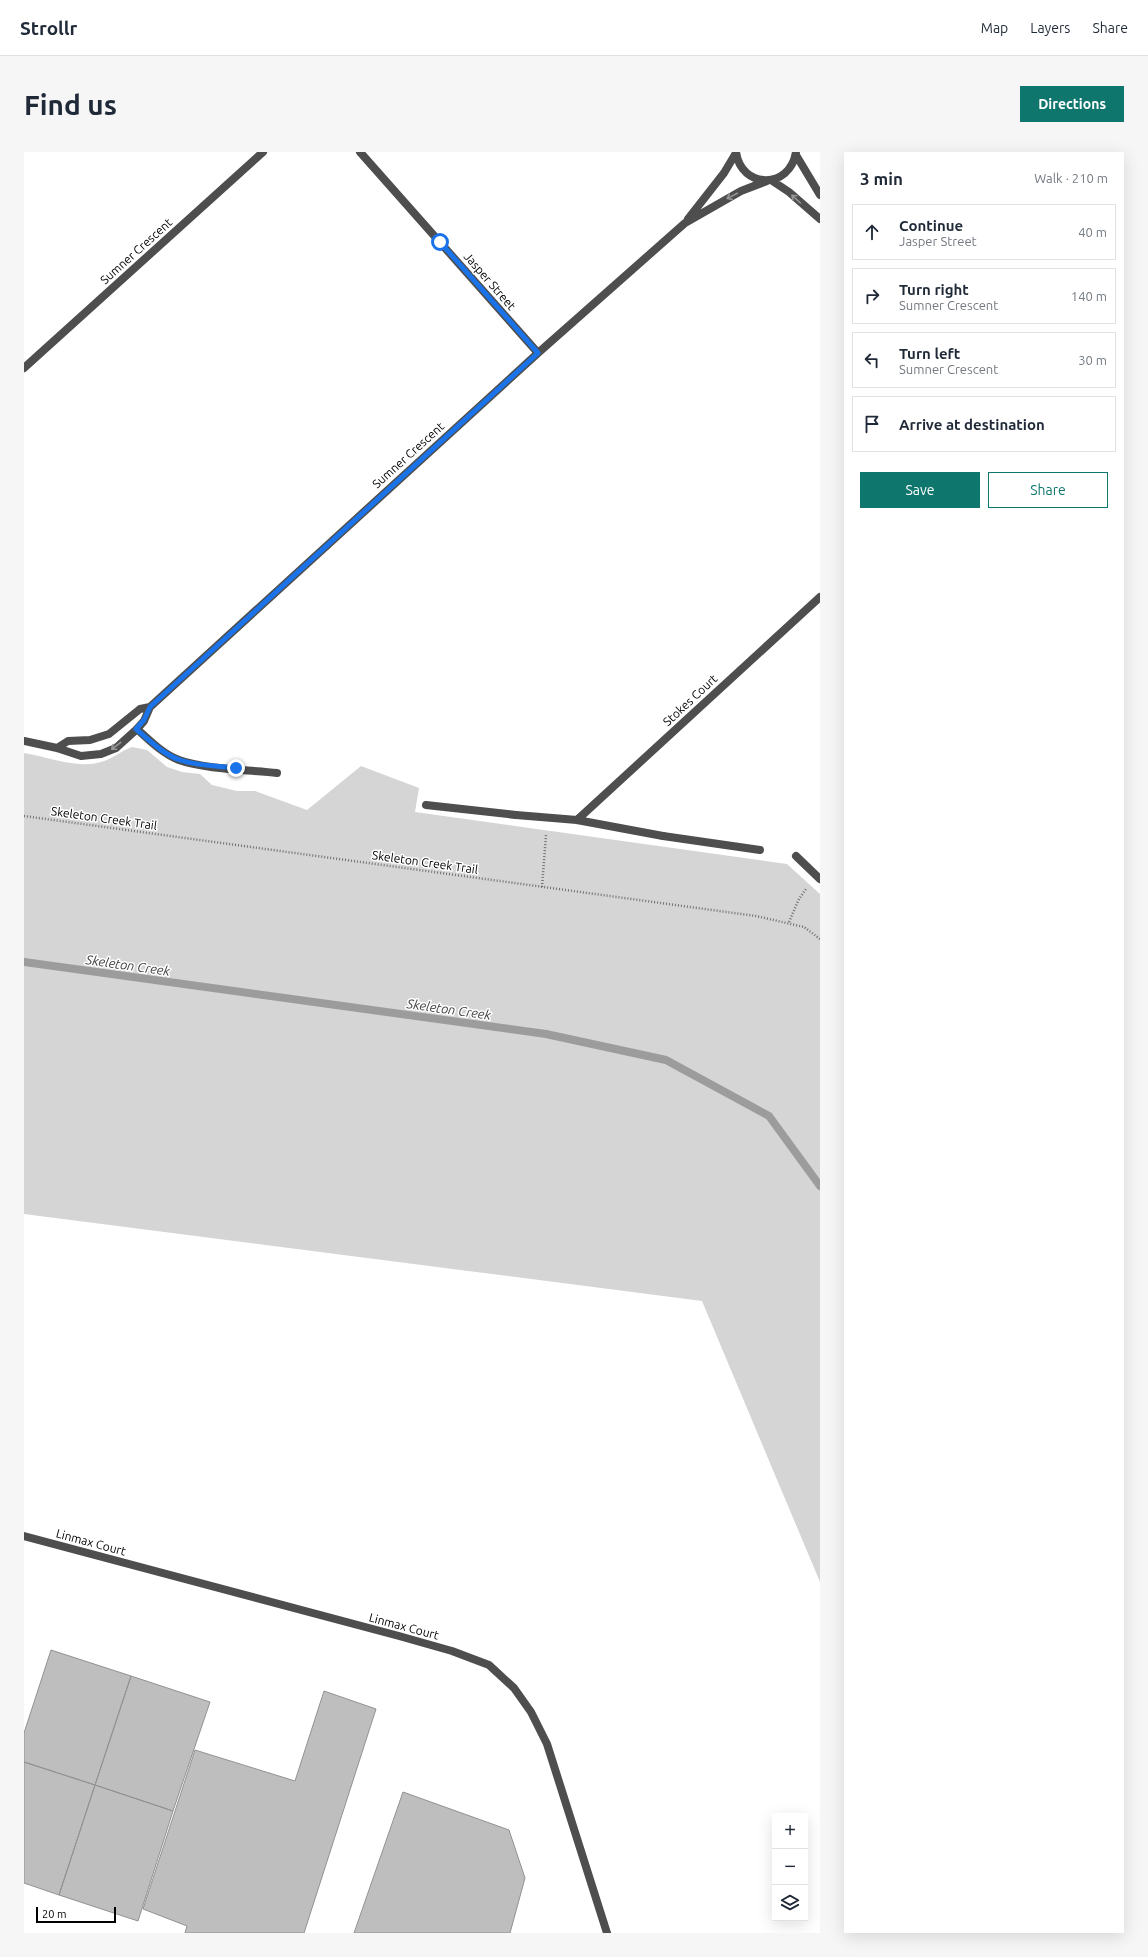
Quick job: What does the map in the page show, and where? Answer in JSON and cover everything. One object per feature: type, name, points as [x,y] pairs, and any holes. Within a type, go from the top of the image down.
[{"type":"street","name":"Sumner Crescent","points":[[24,368],[263,152]]},
{"type":"street","name":"Jasper Street","points":[[360,152],[538,353]]},
{"type":"street","name":"Sumner Crescent","points":[[24,741],[58,748],[81,756],[101,754],[116,748],[144,720],[150,707],[538,353],[685,223],[724,173],[736,152]]},
{"type":"street","points":[[736,152],[737,160],[744,171],[754,178],[769,180],[789,192],[820,219]]},
{"type":"street","name":"Sumner Crescent","points":[[685,223],[741,192],[781,176],[789,170],[796,154]]},
{"type":"street","points":[[796,154],[820,195]]},
{"type":"street","name":"Stokes Court","points":[[577,820],[820,597]]},
{"type":"street","name":"Sumner Crescent","points":[[58,748],[68,742],[90,740],[109,734],[140,709],[150,707]]},
{"type":"street","points":[[136,729],[178,760],[195,764],[277,773]]},
{"type":"street","points":[[426,805],[577,820],[663,836],[760,850]]},
{"type":"street","points":[[796,856],[818,877]]},
{"type":"street","name":"Linmax Court","points":[[24,1536],[399,1636],[452,1651],[489,1666],[514,1688],[531,1712],[547,1744],[607,1933]]},
{"type":"path","name":"Skeleton Creek Trail","points":[[24,816],[748,915],[789,922],[804,927],[820,939]]},
{"type":"path","points":[[542,887],[548,818]]},
{"type":"path","points":[[789,922],[799,899],[818,877]]},
{"type":"shaded area","points":[[132,747],[147,750],[167,767],[182,772],[200,774],[212,785],[237,791],[255,791],[307,810],[361,766],[419,788],[415,812],[787,864],[820,894],[820,1582],[702,1301],[24,1214],[24,753],[62,762],[92,764],[105,761]]},
{"type":"building","points":[[51,1650],[131,1676],[95,1785],[24,1762],[24,1733]]},
{"type":"building","points":[[131,1676],[210,1702],[173,1811],[95,1785]]},
{"type":"building","points":[[324,1691],[376,1709],[304,1933],[185,1933],[187,1926],[143,1909],[195,1750],[295,1781]]},
{"type":"building","points":[[24,1762],[95,1785],[59,1895],[24,1883]]},
{"type":"building","points":[[95,1785],[173,1811],[138,1921],[59,1895]]},
{"type":"building","points":[[403,1792],[509,1830],[525,1878],[510,1933],[354,1933]]},
{"type":"waterway","name":"Skeleton Creek","points":[[24,962],[546,1034],[666,1060],[769,1116],[820,1186]]},
{"type":"route","points":[[236,768],[195,764],[178,760],[136,729],[144,720],[150,707],[538,353],[440,242]]}]
